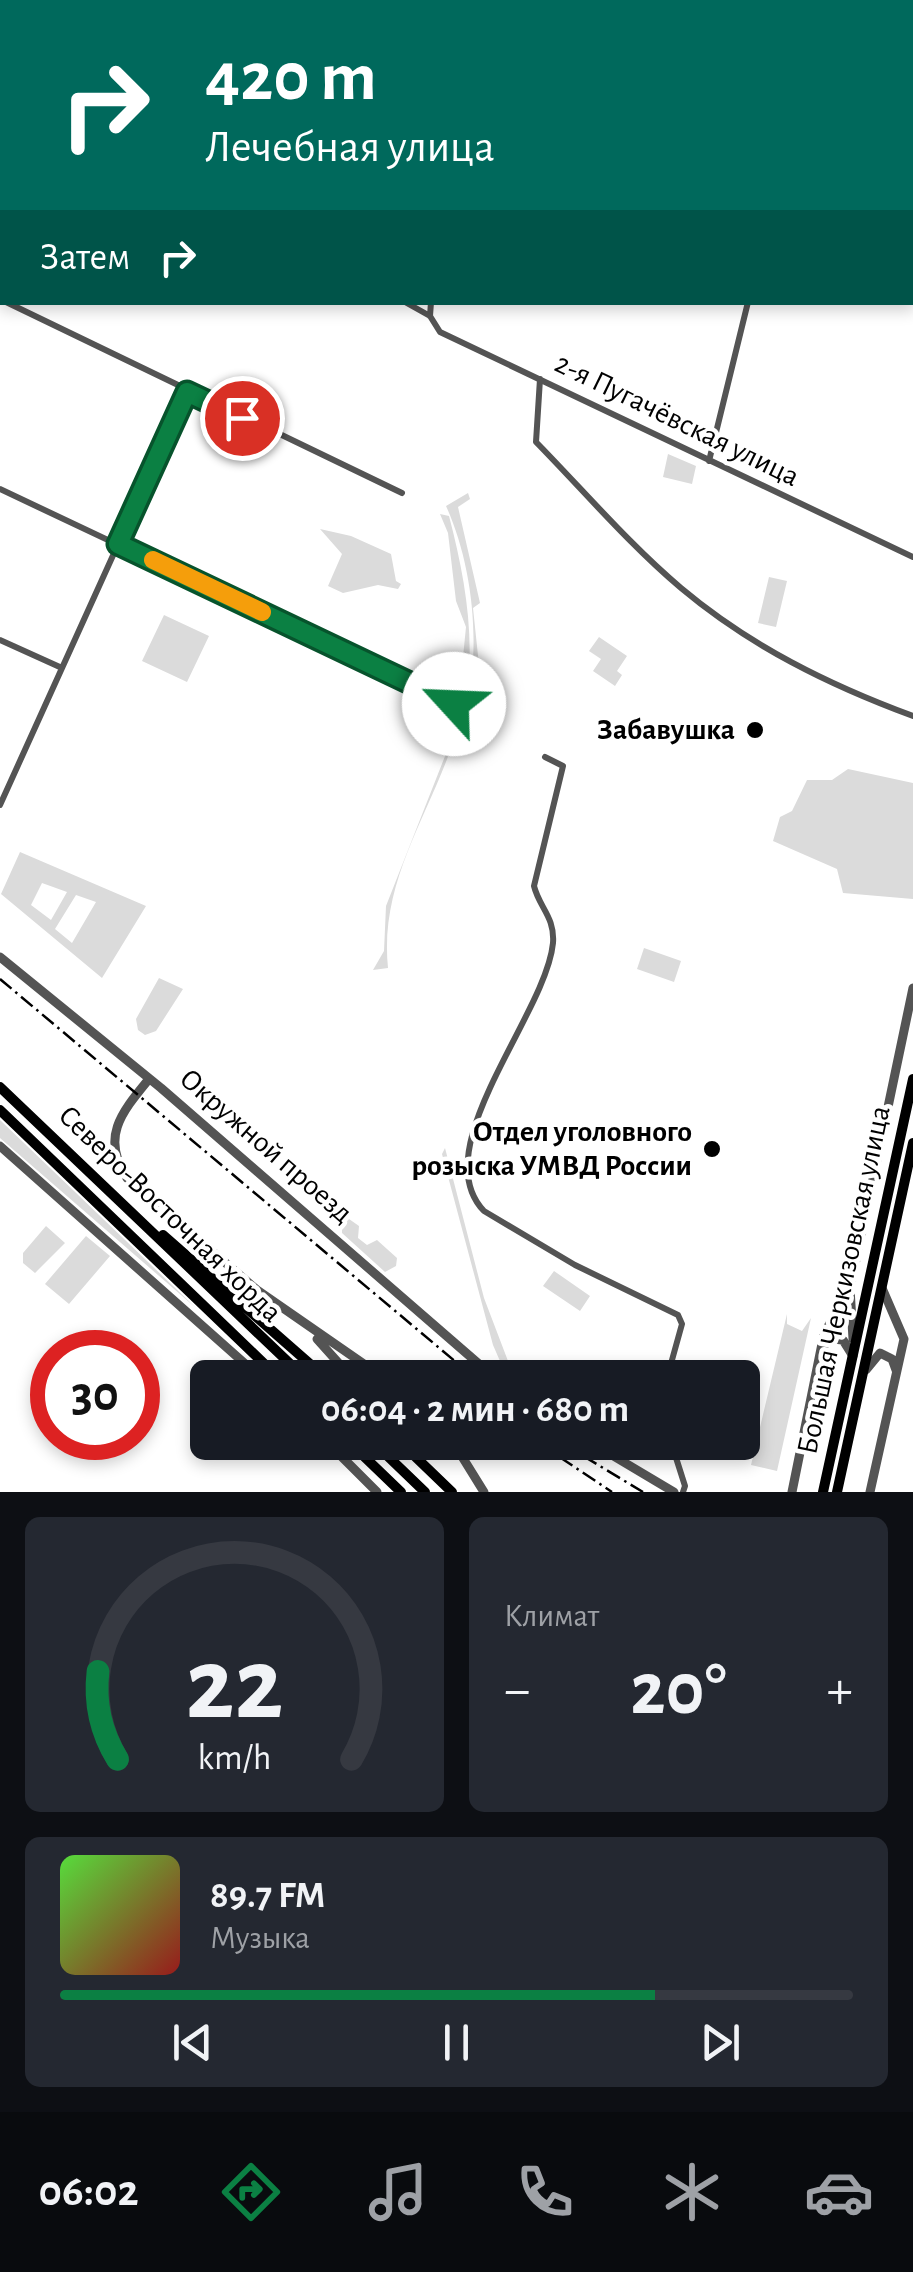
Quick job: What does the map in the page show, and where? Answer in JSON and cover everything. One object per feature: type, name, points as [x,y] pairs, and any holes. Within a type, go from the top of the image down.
[{"type":"main road","name":"Большая Черкизовская улица","points":[[823,1492],[913,1079]]},
{"type":"main road","name":"Северо-Восточная хорда","points":[[0,1087],[285,1360]]},
{"type":"main road","name":"Северо-Восточная хорда","points":[[0,1110],[260,1360]]},
{"type":"main road","name":"Большая Черкизовская улица","points":[[838,1492],[913,1143]]},
{"type":"main road","points":[[108,1190],[305,1360]]},
{"type":"main road","points":[[368,1460],[401,1492]]},
{"type":"main road","points":[[392,1460],[426,1492]]},
{"type":"main road","points":[[418,1460],[452,1492]]},
{"type":"street","points":[[11,305],[402,494]]},
{"type":"street","name":"2-я Пугачёвская улица","points":[[410,305],[430,316],[440,332],[913,557]]},
{"type":"street","points":[[430,316],[431,305]]},
{"type":"street","points":[[709,462],[747,305]]},
{"type":"street","points":[[540,379],[536,442],[670,578],[780,657],[913,716]]},
{"type":"street","points":[[0,805],[187,392]]},
{"type":"street","points":[[0,489],[454,704]]},
{"type":"street","points":[[0,640],[62,668]]},
{"type":"street","points":[[545,757],[563,766],[534,886],[546,904],[553,942],[531,1009],[470,1138],[466,1164],[476,1200],[484,1210],[575,1265],[678,1314],[682,1324],[671,1360]]},
{"type":"street","name":"Окружной проезд","points":[[0,957],[149,1079],[474,1360]]},
{"type":"street","points":[[854,1353],[850,1288],[913,988]]},
{"type":"street","points":[[149,1079],[117,1122],[113,1148],[120,1168],[137,1190],[200,1244],[300,1322],[357,1360]]},
{"type":"street","points":[[0,1146],[241,1360]]},
{"type":"street","points":[[792,1492],[824,1334],[850,1288]]},
{"type":"street","points":[[870,1492],[904,1332],[882,1288]]},
{"type":"street","points":[[300,1322],[335,1360]]},
{"type":"street","points":[[821,1350],[827,1341],[838,1338],[847,1342],[854,1353]]},
{"type":"street","points":[[863,1377],[878,1353],[892,1358],[896,1372]]},
{"type":"street","points":[[345,1460],[377,1492]]},
{"type":"street","points":[[464,1460],[484,1492]]},
{"type":"street","points":[[620,1460],[674,1492]]},
{"type":"street","points":[[677,1460],[685,1486],[682,1492]]},
{"type":"shaded area","points":[[668,454],[696,466],[692,484],[663,477]]},
{"type":"shaded area","points":[[468,493],[470,499],[458,507],[480,603],[473,608],[479,665],[474,704],[467,703],[473,654],[472,603],[462,552],[446,506]]},
{"type":"shaded area","points":[[440,514],[449,516],[467,603],[469,669],[467,691],[462,697],[450,691],[462,667],[466,627],[456,601],[448,533]]},
{"type":"shaded area","points":[[320,529],[351,536],[391,554],[396,581],[401,584],[398,589],[378,585],[343,593],[328,586],[342,554]]},
{"type":"shaded area","points":[[769,577],[787,581],[776,627],[758,623]]},
{"type":"shaded area","points":[[164,615],[209,636],[187,682],[142,661]]},
{"type":"shaded area","points":[[599,637],[627,656],[617,671],[622,675],[615,686],[593,671],[601,659],[589,651]]},
{"type":"shaded area","points":[[463,707],[454,741],[402,867],[388,932],[388,968],[373,970],[384,951],[386,906],[449,746],[456,713]]},
{"type":"shaded area","points":[[848,769],[913,783],[913,899],[843,893],[837,869],[773,841],[780,817],[792,811],[807,780],[832,780]]},
{"type":"shaded area","points":[[20,852],[146,906],[102,978],[1,894]],"holes":[[[42,883],[67,892],[51,920],[31,905]],[[76,895],[96,902],[72,943],[55,929]]]},
{"type":"shaded area","points":[[644,948],[681,961],[674,982],[637,969]]},
{"type":"shaded area","points":[[159,978],[183,989],[156,1031],[145,1035],[138,1030],[136,1019]]},
{"type":"shaded area","points":[[0,1120],[196,1308],[0,1138]]},
{"type":"shaded area","points":[[445,1148],[484,1298],[508,1360],[500,1360],[493,1345],[442,1154]]},
{"type":"shaded area","points":[[349,1219],[359,1226],[358,1238],[367,1245],[377,1240],[397,1258],[396,1266],[385,1272],[342,1233],[342,1223]]},
{"type":"shaded area","points":[[46,1226],[65,1243],[35,1273],[23,1263],[23,1253]]},
{"type":"shaded area","points":[[86,1236],[110,1256],[69,1304],[45,1284]]},
{"type":"shaded area","points":[[554,1271],[590,1296],[580,1311],[543,1286]]},
{"type":"shaded area","points":[[787,1314],[787,1324],[802,1331],[811,1318],[777,1471],[751,1465],[752,1460],[760,1460],[760,1427]]},
{"type":"railway","points":[[0,979],[454,1360]]},
{"type":"railway","points":[[564,1460],[612,1492]]},
{"type":"railway","points":[[590,1460],[643,1492]]},
{"type":"slow traffic","points":[[153,560],[262,612]]},
{"type":"place","name":"Забавушка","points":[[755,730]]},
{"type":"place","name":"Отдел уголовного розыска УМВД России","points":[[712,1149]]},
{"type":"route","points":[[242,418],[187,392],[118,544],[454,704]]}]
